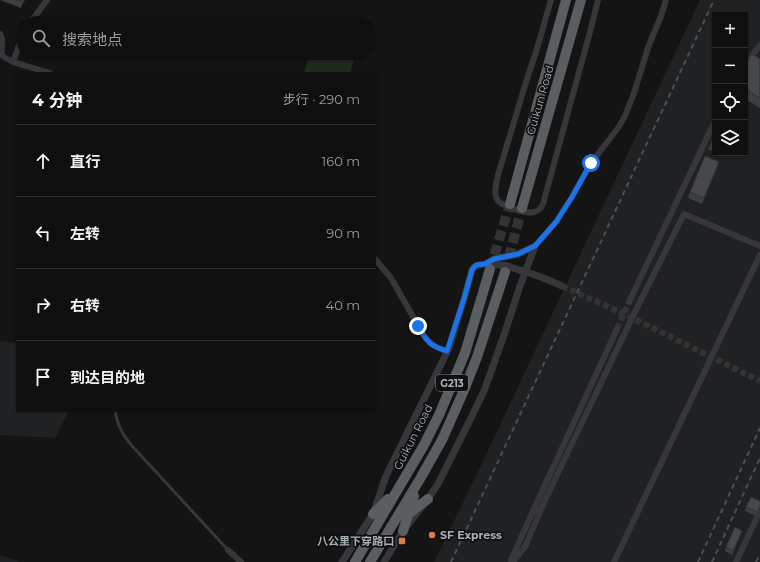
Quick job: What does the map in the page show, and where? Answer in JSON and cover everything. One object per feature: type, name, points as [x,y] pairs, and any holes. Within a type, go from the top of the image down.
[{"type":"highway","name":"Guikun Road","points":[[510,204],[566,0]]},
{"type":"highway","name":"Guikun Road","points":[[522,208],[580,0]]},
{"type":"highway","name":"Guikun Road","points":[[355,562],[424,445],[436,421],[465,353],[488,266]]},
{"type":"highway","name":"G213","points":[[370,562],[442,440],[477,357],[505,272]]},
{"type":"highway","points":[[403,531],[420,479]]},
{"type":"highway","points":[[373,514],[398,490]]},
{"type":"highway","points":[[390,529],[428,500]]},
{"type":"street","points":[[35,16],[47,0]]},
{"type":"street","points":[[551,0],[498,175],[496,186],[497,201],[506,207],[528,212],[540,210],[543,204],[598,0]]},
{"type":"street","points":[[384,562],[403,531],[428,500],[438,484],[484,391],[504,338],[520,286],[535,246],[556,222],[591,163],[618,128],[625,116],[649,45],[662,16],[666,0]]},
{"type":"street","points":[[0,34],[2,38],[3,57],[13,62],[47,72]]},
{"type":"street","points":[[748,61],[760,45]]},
{"type":"street","points":[[13,62],[16,54]]},
{"type":"street","points":[[629,302],[712,127]]},
{"type":"street","points":[[673,209],[760,246]]},
{"type":"street","points":[[537,510],[684,214]]},
{"type":"street","points":[[488,266],[494,259],[518,254],[535,246]]},
{"type":"street","points":[[614,562],[760,255]]},
{"type":"street","points":[[376,260],[390,278],[430,344],[447,351]]},
{"type":"street","points":[[342,562],[373,514],[386,476],[447,351],[474,267],[476,265],[526,271],[562,286]]},
{"type":"street","points":[[512,562],[525,547],[537,510],[617,329]]},
{"type":"street","points":[[736,562],[760,511]]},
{"type":"street","points":[[228,550],[241,562]]},
{"type":"lane","points":[[115,412],[117,422],[123,435],[228,550]]},
{"type":"shaded area","points":[[700,0],[760,0],[760,562],[434,562]]},
{"type":"shaded area","points":[[308,60],[354,60],[350,72],[304,72]]},
{"type":"shaded area","points":[[0,341],[16,343],[16,412],[68,412],[55,438],[0,435]]},
{"type":"shaded area","points":[[0,555],[20,562],[0,562]]},
{"type":"building","points":[[752,54],[760,59],[760,98],[748,91],[748,61]]},
{"type":"building","points":[[705,156],[719,162],[704,198],[690,192]]},
{"type":"building","points":[[751,497],[760,501],[760,506],[757,512],[746,507]]},
{"type":"building","points":[[735,527],[742,531],[733,551],[726,547]]},
{"type":"tunnel","points":[[490,269],[510,204]]},
{"type":"tunnel","points":[[505,272],[522,208]]},
{"type":"tunnel","points":[[562,286],[624,314],[760,381]]},
{"type":"tunnel","points":[[617,329],[629,302]]},
{"type":"railway","points":[[451,562],[714,0]]},
{"type":"railway","points":[[698,562],[760,428]]},
{"type":"railway","points":[[712,562],[760,458]]},
{"type":"railway","points":[[756,562],[760,554]]},
{"type":"place","name":"SF Express","points":[[432,535]]},
{"type":"place","name":"八公里下穿路口","points":[[402,541]]},
{"type":"route","points":[[418,326],[430,344],[447,351],[474,267],[476,265],[485,264],[494,259],[518,254],[535,246],[556,222],[591,163]]}]
